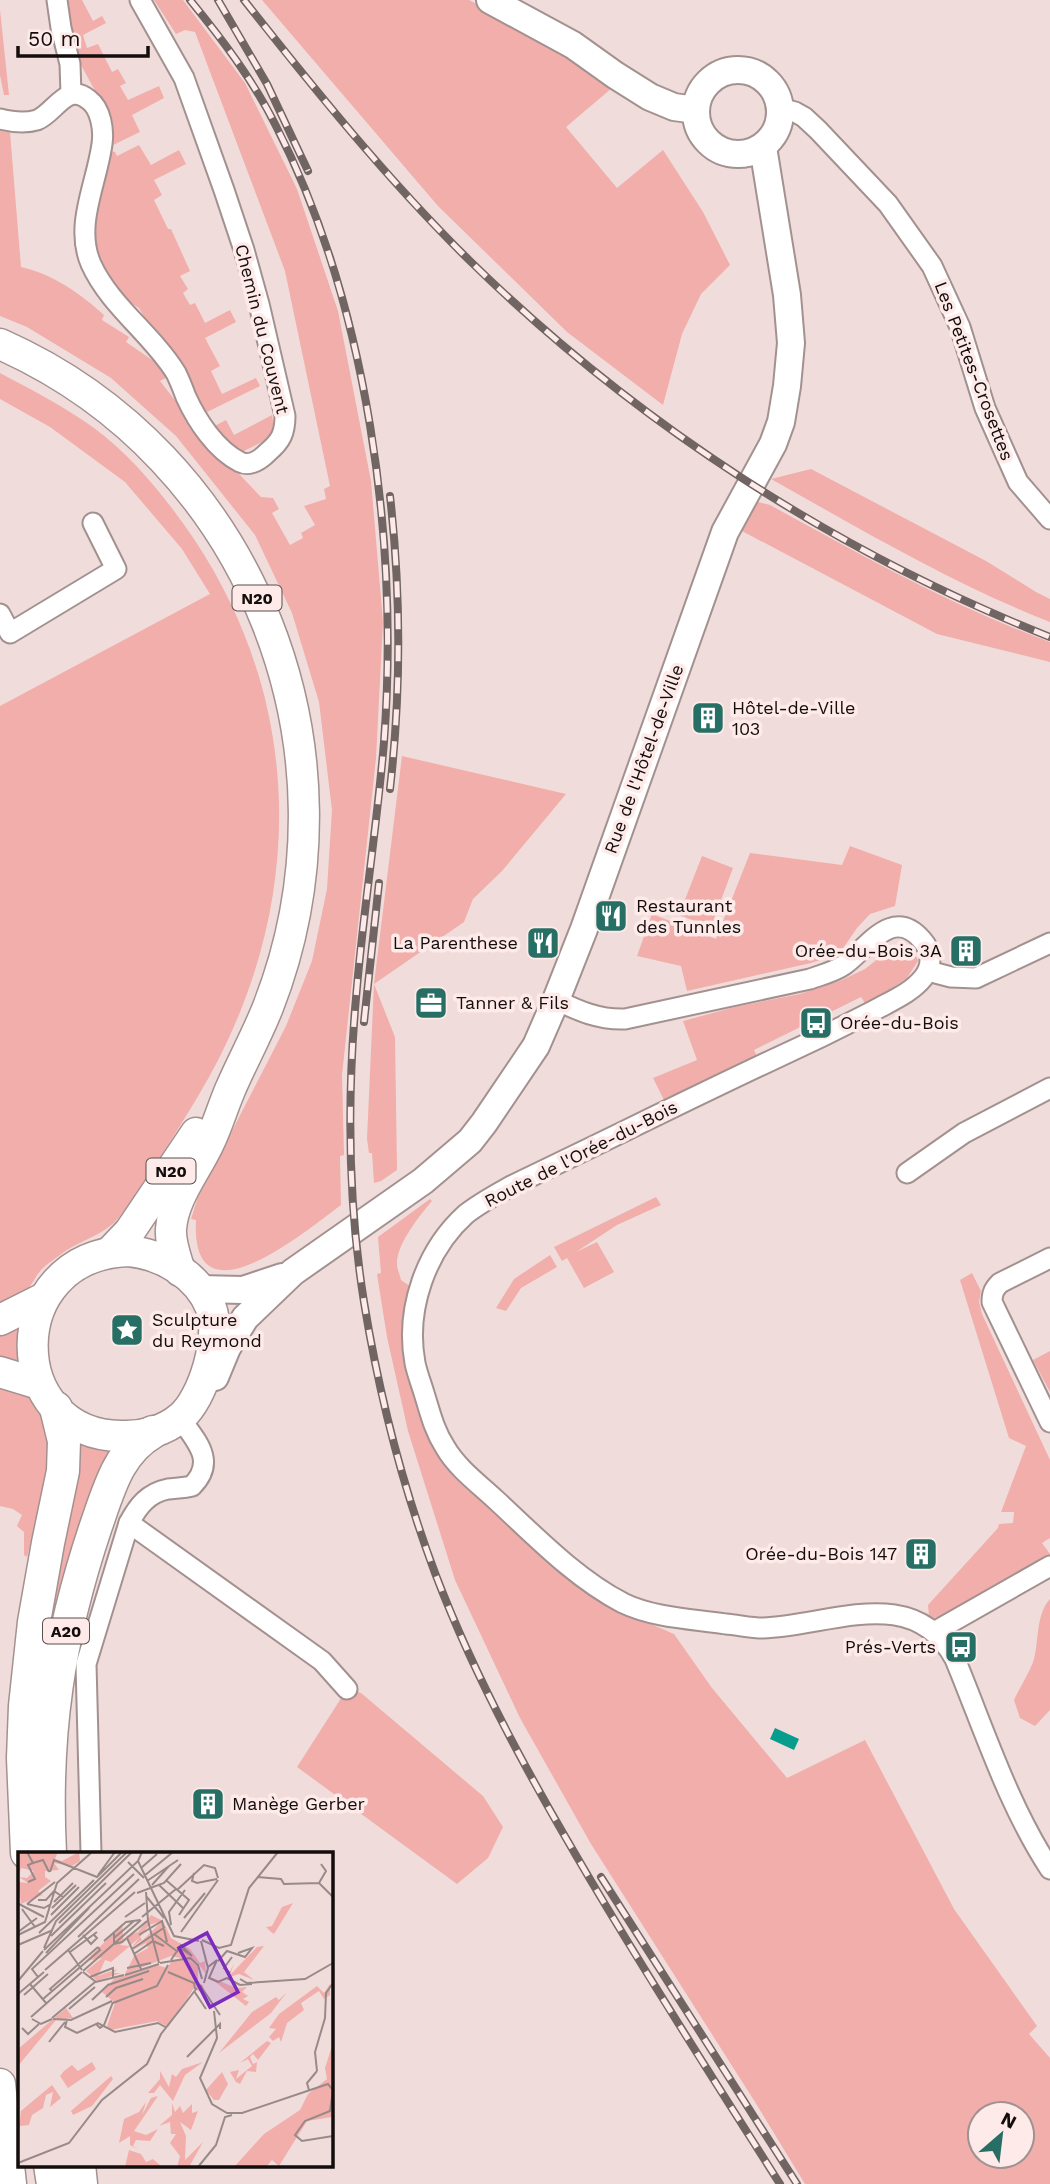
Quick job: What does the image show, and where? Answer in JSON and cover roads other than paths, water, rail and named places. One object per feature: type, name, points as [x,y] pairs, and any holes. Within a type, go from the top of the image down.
[{"type":"highway","name":"A20","points":[[27,1852],[23,1758],[25,1706],[34,1622],[63,1471],[64,1441],[48,1396]]},
{"type":"highway","name":"A20","points":[[50,1852],[48,1756],[54,1695],[70,1612],[84,1563],[114,1478],[132,1446],[174,1420]]},
{"type":"highway","points":[[51,2166],[53,2184]]},
{"type":"highway","points":[[79,2166],[81,2184]]},
{"type":"main road","points":[[490,0],[573,45],[650,97],[674,107],[696,110]]},
{"type":"main road","points":[[735,70],[747,71],[769,83],[776,93],[780,108],[776,133],[763,147],[743,155],[722,152],[713,146],[699,130],[696,110],[699,96],[705,86],[713,78],[735,70]]},
{"type":"main road","name":"Rue de l'Hôtel-de-Ville","points":[[174,1420],[204,1398],[227,1348],[246,1318],[293,1272],[423,1181],[470,1141],[536,1046],[588,919],[724,532],[773,444],[781,422],[791,342],[785,282],[763,147]]},
{"type":"main road","name":"N20","points":[[0,344],[48,367],[115,414],[149,444],[179,477],[228,542],[266,619],[279,654],[290,692],[302,762],[305,801],[302,872],[292,929],[278,980],[209,1142],[174,1214],[172,1240],[190,1280],[212,1309],[215,1338],[210,1362],[174,1420]]},
{"type":"main road","name":"N20","points":[[110,1252],[130,1231],[230,1089]]},
{"type":"main road","name":"N20","points":[[48,1396],[32,1363],[34,1320],[51,1285],[71,1267],[90,1257],[110,1252],[140,1252],[161,1258],[190,1280]]},
{"type":"main road","name":"Rue de l'Hôtel-de-Ville","points":[[190,1280],[243,1290],[293,1272]]},
{"type":"main road","points":[[0,1320],[42,1299]]},
{"type":"main road","points":[[0,1372],[48,1396],[74,1423],[94,1432],[138,1436],[174,1420]]},
{"type":"main road","points":[[0,2084],[11,2184]]},
{"type":"street","points":[[0,119],[24,123],[35,120],[46,115],[60,100],[71,94],[70,64],[57,0]]},
{"type":"street","name":"Chemin du Couvent","points":[[71,94],[81,95],[91,101],[100,116],[102,143],[91,184],[85,229],[86,250],[96,274],[175,371],[198,419],[218,444],[242,463],[248,464],[262,458],[282,440],[285,416],[259,304],[244,250],[184,78],[141,0]]},
{"type":"street","name":"Les Petites-Crosettes","points":[[780,108],[804,117],[818,130],[888,204],[932,265],[960,327],[985,408],[1018,482],[1050,519]]},
{"type":"street","points":[[0,614],[10,633],[116,569],[93,523]]},
{"type":"street","points":[[556,1000],[600,1018],[633,1018],[810,979],[844,964],[880,932],[898,927],[911,930],[926,944],[930,956],[929,971],[960,979],[976,978],[1050,943]]},
{"type":"street","name":"Route de l'Orée-du-Bois","points":[[929,971],[916,986],[901,996],[849,1023],[486,1199],[452,1229],[430,1261],[419,1286],[414,1332],[415,1362],[436,1431],[446,1450],[547,1547],[584,1578],[624,1603],[657,1614],[761,1628],[835,1619],[854,1614],[892,1614],[913,1618],[934,1632]]},
{"type":"street","points":[[907,1173],[964,1133],[1050,1088]]},
{"type":"street","points":[[1050,1258],[1000,1283],[994,1289],[992,1302],[1050,1422]]},
{"type":"street","points":[[91,1852],[86,1664],[129,1523],[135,1512],[148,1497],[166,1489],[192,1486],[203,1471],[203,1455],[199,1444],[174,1420]]},
{"type":"street","points":[[129,1523],[322,1661],[348,1689]]},
{"type":"street","points":[[1050,1566],[934,1632],[955,1659],[1014,1801],[1050,1868]]},
{"type":"water","points":[[775,1728],[799,1739],[794,1750],[770,1739]]},
{"type":"railway","points":[[190,0],[257,92],[308,196],[334,270],[355,347],[370,426],[381,506],[387,665],[384,742],[356,998],[350,1112],[352,1188],[359,1264],[377,1371],[393,1439],[435,1573],[470,1657],[510,1738],[622,1932],[780,2184]]},
{"type":"railway","points":[[218,0],[267,84],[308,171]]},
{"type":"railway","points":[[244,0],[352,133],[438,229],[532,318],[598,374],[740,477],[815,523],[970,603],[1050,637]]},
{"type":"railway","points":[[390,496],[398,642],[390,789]]},
{"type":"railway","points":[[364,1022],[379,883]]},
{"type":"railway","points":[[601,1877],[797,2184]]},
{"type":"place","name":"Hôtel-de-Ville 103","points":[[708,718]]},
{"type":"place","name":"Restaurant des Tunnles","points":[[611,916]]},
{"type":"place","name":"La Parenthese","points":[[543,943]]},
{"type":"place","name":"Orée-du-Bois 3A","points":[[966,951]]},
{"type":"place","name":"Tanner & Fils","points":[[431,1003]]},
{"type":"place","name":"Orée-du-Bois","points":[[816,1023]]},
{"type":"place","name":"Sculpture du Reymond","points":[[127,1330]]},
{"type":"place","name":"Orée-du-Bois 147","points":[[921,1554]]},
{"type":"place","name":"Prés-Verts","points":[[961,1647]]},
{"type":"place","name":"Manège Gerber","points":[[208,1804]]}]
